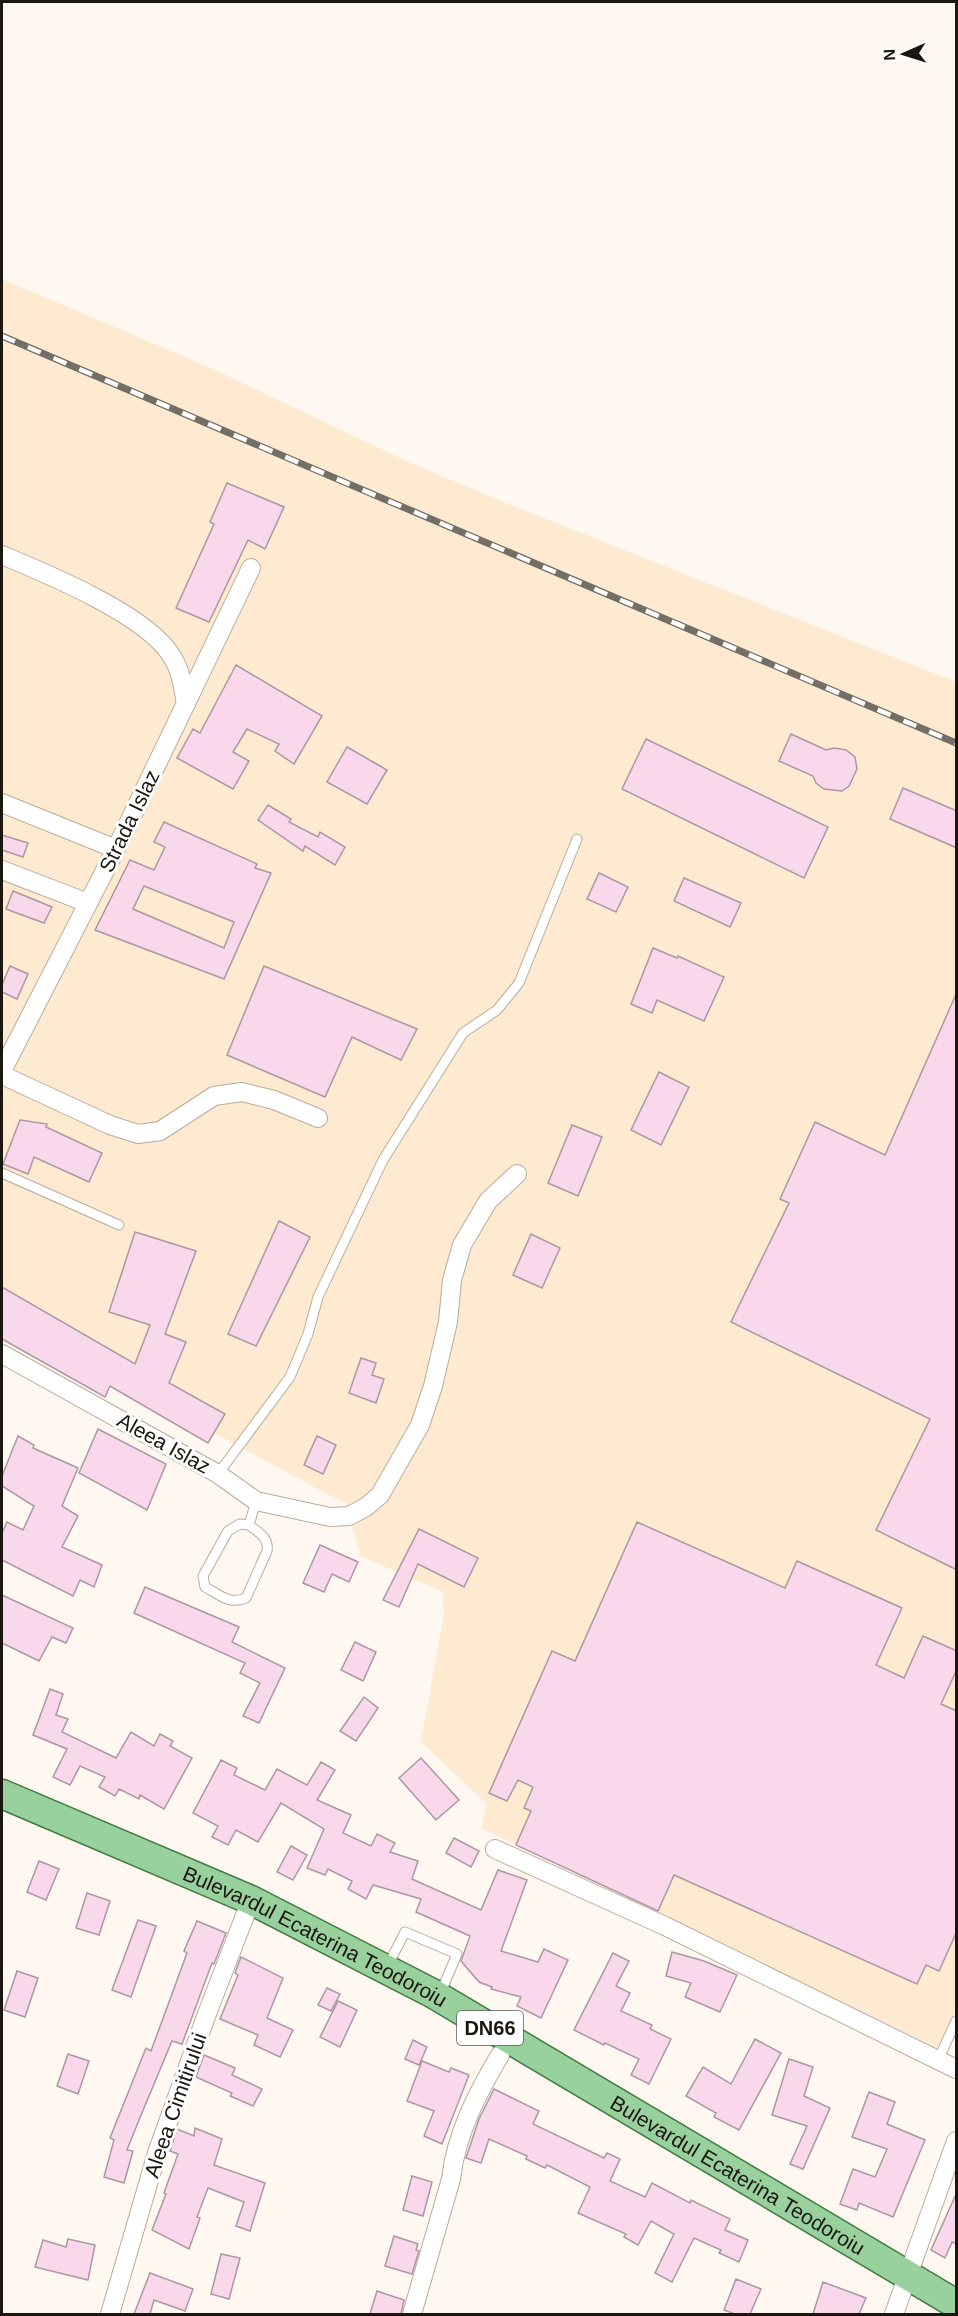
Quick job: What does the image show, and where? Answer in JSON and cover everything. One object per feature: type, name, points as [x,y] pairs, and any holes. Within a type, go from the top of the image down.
[{"type":"main road","name":"Bulevardul Ecaterina Teodoroiu","points":[[2,1794],[248,1909],[386,1970],[901,2294],[957,2304]]},
{"type":"main road","name":"Bulevardul Ecaterina Teodoroiu","points":[[2,1815],[248,1909],[431,2000],[500,2055],[901,2294],[940,2314]]},
{"type":"street","points":[[2,555],[94,597],[149,633],[171,654],[182,676],[186,704]]},
{"type":"street","name":"Strada Islaz","points":[[2,1073],[116,849],[251,568]]},
{"type":"street","points":[[2,804],[116,849]]},
{"type":"street","points":[[2,870],[88,903]]},
{"type":"street","points":[[2,1073],[110,1125],[138,1134],[160,1131],[214,1096],[242,1092],[274,1100],[318,1118]]},
{"type":"street","name":"Aleea Islaz","points":[[2,1354],[218,1474],[256,1501],[330,1517],[349,1516],[366,1507],[380,1495],[420,1425],[433,1386],[448,1322],[452,1280],[462,1245],[488,1201],[517,1174]]},
{"type":"street","points":[[495,1849],[665,1926],[957,2069]]},
{"type":"street","name":"Aleea Cimitirului","points":[[110,2314],[157,2153],[207,2011],[248,1909]]},
{"type":"street","points":[[412,2314],[451,2180],[464,2125],[500,2055]]},
{"type":"street","points":[[901,2294],[957,2141]]},
{"type":"lane","points":[[218,1474],[290,1377],[308,1334],[318,1297],[383,1160],[463,1033],[497,1010],[519,984],[577,839]]},
{"type":"lane","points":[[2,1173],[119,1225]]},
{"type":"lane","points":[[249,1525],[256,1501]]},
{"type":"lane","points":[[240,1524],[249,1525],[265,1537],[267,1551],[246,1598],[236,1601],[228,1600],[206,1587],[203,1576],[228,1531],[240,1524]]},
{"type":"lane","points":[[386,1970],[405,1932],[457,1954],[431,2000]]},
{"type":"lane","points":[[938,2060],[957,2021]]},
{"type":"shaded area","points":[[2,279],[211,368],[404,460],[503,502],[956,682],[956,2008],[938,2048],[481,1828],[487,1804],[421,1742],[444,1614],[443,1592],[361,1556],[346,1504],[2,1319]]},
{"type":"building","points":[[227,483],[284,507],[265,549],[248,540],[209,622],[176,608],[214,524],[210,522]]},
{"type":"building","points":[[236,665],[322,716],[294,764],[275,751],[279,744],[247,729],[233,752],[249,761],[233,789],[177,758],[193,729],[200,733]]},
{"type":"building","points":[[791,734],[826,750],[834,748],[846,750],[855,757],[857,769],[849,786],[842,791],[824,789],[816,783],[813,776],[779,761]]},
{"type":"building","points":[[646,739],[828,827],[804,878],[622,789]]},
{"type":"building","points":[[347,747],[387,770],[367,804],[327,782]]},
{"type":"building","points":[[903,788],[957,811],[957,848],[890,819]]},
{"type":"building","points":[[268,805],[291,819],[289,822],[318,837],[320,832],[345,847],[335,865],[305,846],[303,851],[258,820]]},
{"type":"building","points":[[164,822],[257,864],[255,868],[271,873],[224,979],[95,930],[130,860],[154,870],[165,847],[154,842]],"holes":[[[144,886],[234,922],[224,948],[133,909]]]},
{"type":"building","points":[[2,835],[28,843],[23,857],[2,850]]},
{"type":"building","points":[[599,873],[628,887],[616,912],[587,899]]},
{"type":"building","points":[[684,878],[741,903],[730,927],[674,901]]},
{"type":"building","points":[[13,891],[52,907],[44,923],[6,909]]},
{"type":"building","points":[[653,948],[677,958],[678,956],[724,977],[704,1021],[657,1000],[652,1013],[631,1004]]},
{"type":"building","points":[[10,966],[28,974],[17,999],[2,992],[2,985]]},
{"type":"building","points":[[264,966],[417,1029],[401,1060],[352,1037],[325,1097],[227,1055]]},
{"type":"building","points":[[957,992],[957,1570],[876,1530],[930,1419],[731,1322],[789,1203],[780,1199],[815,1122],[885,1155]]},
{"type":"building","points":[[659,1072],[689,1087],[661,1145],[631,1130]]},
{"type":"building","points":[[20,1120],[47,1124],[46,1127],[102,1153],[89,1182],[34,1157],[28,1174],[3,1164]]},
{"type":"building","points":[[572,1125],[602,1137],[578,1196],[548,1183]]},
{"type":"building","points":[[279,1221],[310,1237],[256,1346],[228,1334]]},
{"type":"building","points":[[135,1232],[196,1251],[165,1334],[186,1342],[169,1383],[225,1414],[208,1443],[110,1386],[105,1397],[2,1339],[2,1287],[135,1364],[150,1325],[109,1312]]},
{"type":"building","points":[[531,1234],[560,1248],[542,1288],[513,1275]]},
{"type":"building","points":[[361,1358],[376,1363],[372,1375],[384,1379],[376,1403],[349,1393]]},
{"type":"building","points":[[98,1429],[166,1464],[147,1510],[79,1473]]},
{"type":"building","points":[[18,1436],[34,1445],[33,1448],[78,1468],[62,1506],[78,1516],[62,1547],[102,1565],[94,1587],[80,1580],[73,1596],[2,1560],[2,1533],[7,1522],[23,1530],[34,1506],[2,1486],[2,1476]]},
{"type":"building","points":[[317,1436],[336,1445],[323,1474],[304,1465]]},
{"type":"building","points":[[637,1522],[785,1588],[797,1561],[902,1608],[876,1665],[904,1678],[923,1636],[957,1651],[957,1669],[941,1704],[957,1711],[957,1931],[939,1971],[926,1965],[917,1984],[674,1875],[658,1911],[516,1845],[531,1811],[524,1808],[533,1787],[518,1780],[507,1801],[489,1793],[552,1651],[575,1661]]},
{"type":"building","points":[[419,1529],[478,1558],[464,1587],[418,1564],[399,1607],[383,1600]]},
{"type":"building","points":[[320,1545],[358,1562],[349,1582],[332,1574],[324,1592],[303,1583]]},
{"type":"building","points":[[145,1587],[239,1627],[232,1642],[285,1668],[259,1723],[243,1716],[260,1683],[240,1673],[245,1663],[134,1613]]},
{"type":"building","points":[[2,1595],[73,1628],[66,1643],[52,1637],[39,1661],[2,1643]]},
{"type":"building","points":[[355,1642],[376,1652],[363,1681],[341,1670]]},
{"type":"building","points":[[50,1689],[63,1694],[56,1715],[68,1719],[62,1732],[116,1758],[131,1732],[154,1746],[160,1734],[173,1741],[170,1746],[192,1758],[164,1809],[140,1795],[139,1799],[119,1789],[115,1796],[99,1787],[105,1777],[80,1766],[70,1785],[53,1777],[67,1749],[33,1735]]},
{"type":"building","points":[[364,1697],[378,1708],[356,1741],[340,1731]]},
{"type":"building","points":[[421,1758],[459,1800],[436,1820],[399,1778]]},
{"type":"building","points":[[221,1760],[237,1768],[234,1775],[265,1790],[277,1769],[307,1785],[321,1762],[335,1770],[317,1800],[351,1815],[343,1833],[371,1846],[377,1834],[395,1843],[390,1852],[418,1861],[412,1879],[481,1910],[498,1870],[527,1880],[501,1951],[538,1962],[544,1949],[568,1960],[541,2018],[517,2006],[521,1997],[491,1989],[492,1987],[479,1982],[461,1961],[470,1936],[416,1912],[421,1899],[373,1885],[366,1899],[348,1889],[352,1881],[328,1869],[325,1875],[307,1868],[324,1829],[281,1803],[258,1842],[236,1830],[228,1845],[212,1837],[218,1826],[193,1813]]},
{"type":"building","points":[[454,1838],[479,1851],[471,1867],[446,1853]]},
{"type":"building","points":[[291,1846],[307,1855],[293,1880],[277,1872]]},
{"type":"building","points":[[39,1861],[59,1869],[46,1900],[27,1892]]},
{"type":"building","points":[[87,1893],[110,1901],[99,1935],[76,1928]]},
{"type":"building","points":[[138,1920],[156,1926],[131,1997],[112,1990]]},
{"type":"building","points":[[197,1921],[226,1933],[214,1964],[212,1963],[182,2044],[172,2041],[139,2120],[127,2150],[133,2151],[124,2183],[104,2177],[114,2140],[110,2138],[146,2048],[151,2051],[187,1953],[184,1951]]},
{"type":"building","points":[[672,1952],[704,1961],[737,1975],[720,2012],[685,1997],[691,1983],[666,1976]]},
{"type":"building","points":[[613,1953],[629,1961],[616,1986],[630,1993],[621,2011],[652,2025],[650,2029],[671,2039],[649,2084],[631,2075],[639,2059],[574,2030]]},
{"type":"building","points":[[241,1957],[283,1978],[267,2018],[293,2030],[280,2057],[254,2045],[258,2035],[220,2019],[238,1975],[235,1973]]},
{"type":"building","points":[[17,1971],[38,1978],[25,2017],[4,2010]]},
{"type":"building","points":[[327,1988],[340,1994],[331,2011],[318,2005]]},
{"type":"building","points":[[338,2001],[357,2010],[340,2047],[320,2037]]},
{"type":"building","points":[[755,2039],[781,2053],[739,2130],[714,2117],[716,2113],[686,2096],[703,2067],[731,2084]]},
{"type":"building","points":[[413,2040],[427,2047],[419,2065],[405,2059]]},
{"type":"building","points":[[68,2054],[89,2061],[78,2094],[57,2086]]},
{"type":"building","points":[[204,2055],[235,2068],[232,2075],[262,2089],[253,2106],[230,2096],[232,2093],[196,2077]]},
{"type":"building","points":[[789,2059],[813,2067],[804,2096],[830,2108],[803,2169],[790,2164],[807,2126],[772,2115]]},
{"type":"building","points":[[422,2061],[449,2072],[451,2068],[469,2075],[442,2144],[424,2136],[434,2111],[407,2101]]},
{"type":"building","points":[[494,2089],[539,2111],[533,2124],[604,2158],[607,2153],[620,2159],[610,2181],[645,2197],[652,2183],[690,2203],[691,2200],[730,2219],[725,2230],[748,2240],[739,2262],[719,2253],[721,2250],[694,2238],[672,2282],[655,2273],[674,2234],[651,2221],[638,2245],[624,2237],[626,2234],[578,2213],[590,2187],[547,2165],[545,2168],[526,2159],[527,2156],[489,2139],[481,2163],[466,2158],[479,2119]]},
{"type":"building","points":[[869,2092],[895,2102],[887,2124],[925,2140],[893,2217],[859,2203],[857,2210],[840,2204],[853,2169],[875,2177],[887,2149],[852,2137]]},
{"type":"building","points":[[195,2128],[222,2139],[214,2165],[265,2183],[250,2231],[236,2226],[244,2202],[208,2188],[197,2217],[200,2218],[189,2249],[152,2230],[178,2154],[170,2151],[177,2129],[194,2136]]},
{"type":"building","points":[[412,2176],[432,2182],[423,2216],[403,2210]]},
{"type":"building","points":[[957,2192],[957,2244],[952,2242],[945,2258],[931,2250]]},
{"type":"building","points":[[394,2236],[418,2244],[416,2250],[419,2251],[412,2274],[385,2266]]},
{"type":"building","points":[[68,2239],[95,2245],[88,2280],[35,2267],[43,2240],[66,2247]]},
{"type":"building","points":[[221,2254],[240,2258],[229,2299],[211,2294]]},
{"type":"building","points":[[150,2273],[193,2289],[185,2311],[154,2300],[150,2314],[134,2314]]},
{"type":"building","points":[[736,2279],[761,2289],[750,2314],[735,2314],[724,2310]]},
{"type":"building","points":[[823,2282],[866,2298],[859,2314],[813,2314]]},
{"type":"building","points":[[377,2291],[404,2300],[401,2314],[370,2314]]},
{"type":"railway","points":[[2,336],[956,743]]}]
